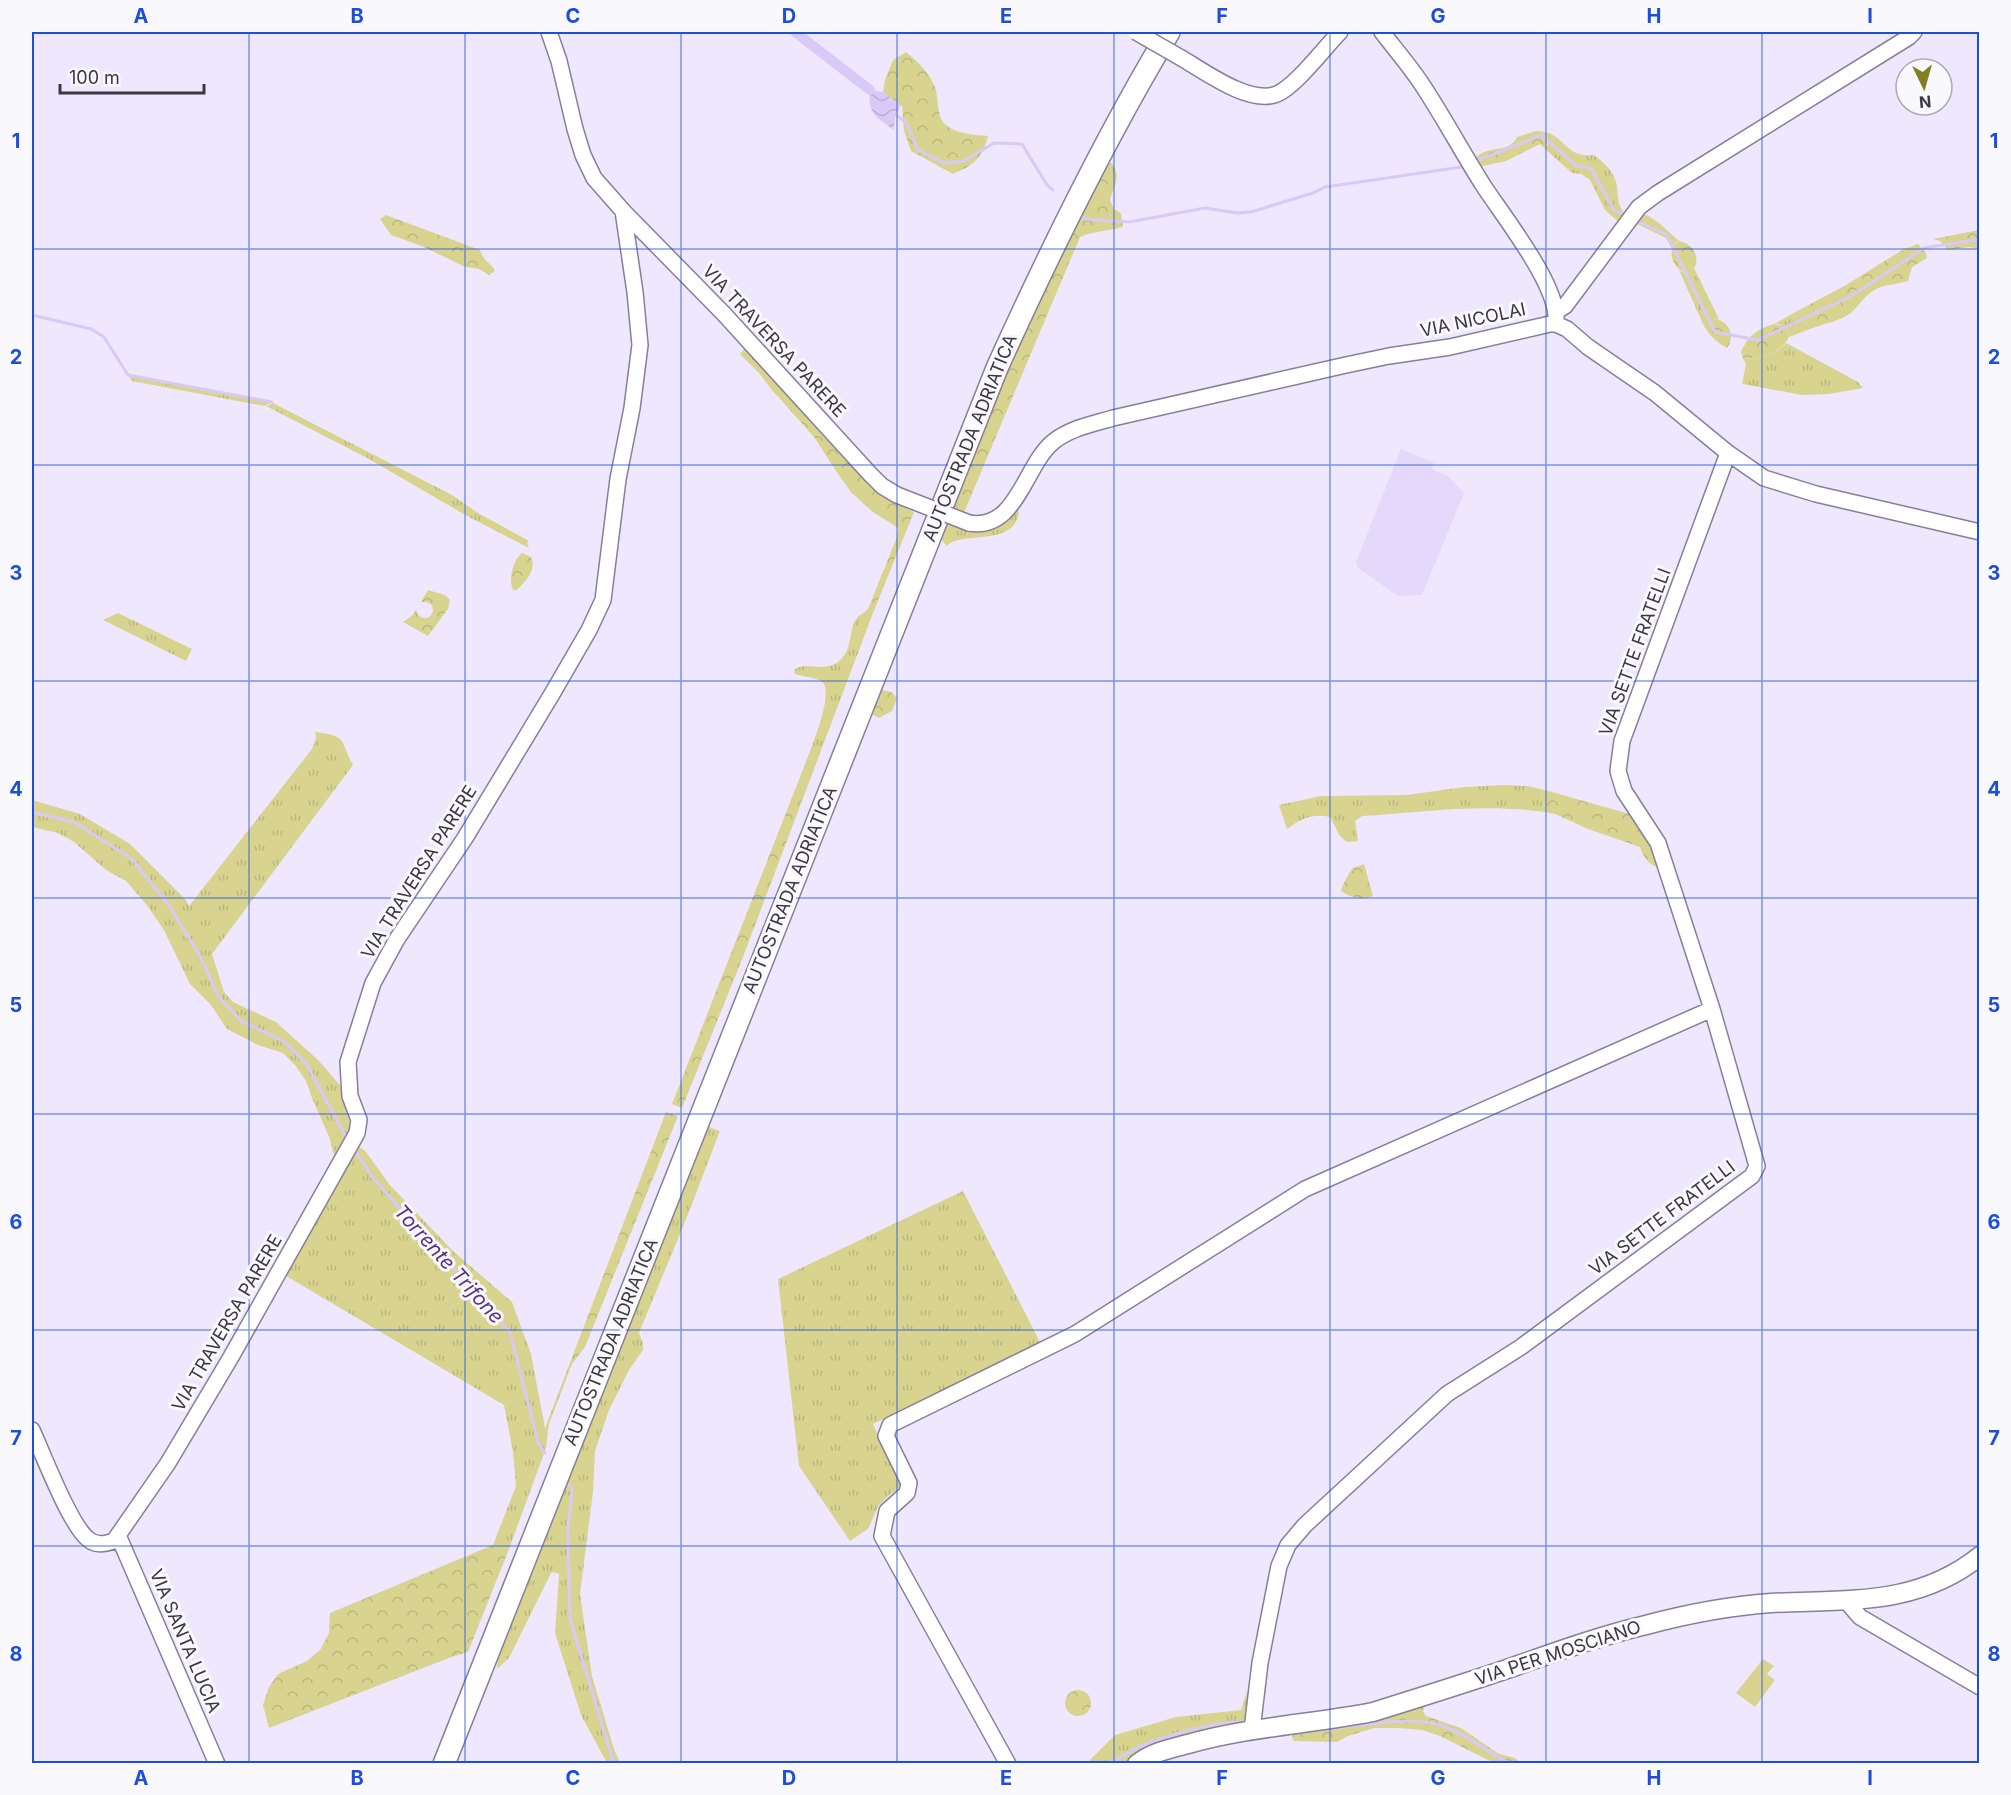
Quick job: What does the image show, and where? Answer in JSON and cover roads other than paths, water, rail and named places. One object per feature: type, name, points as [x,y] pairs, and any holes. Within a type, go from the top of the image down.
[{"type":"highway","name":"AUTOSTRADA ADRIATICA","points":[[430,1764],[979,378],[1058,206],[1153,32]]},
{"type":"highway","name":"AUTOSTRADA ADRIATICA","points":[[444,1764],[997,368],[1070,210],[1169,32]]},
{"type":"main road","name":"VIA PER MOSCIANO","points":[[1137,1764],[1150,1754],[1217,1736],[1333,1720],[1373,1712],[1644,1625],[1732,1608],[1770,1604],[1847,1602],[1898,1596],[1928,1586],[1967,1566],[1980,1556]]},
{"type":"street","name":"VIA TRAVERSA PARERE","points":[[549,32],[559,61],[583,155],[594,178],[623,211],[724,314],[882,486],[897,495],[969,523]]},
{"type":"street","points":[[1136,32],[1241,91],[1270,96],[1288,86],[1340,32]]},
{"type":"street","points":[[1382,32],[1421,84],[1483,184],[1527,249],[1543,276],[1557,318],[1566,329],[1655,393],[1757,474],[1781,485],[1980,532]]},
{"type":"street","points":[[1557,318],[1639,207],[1706,162],[1909,38],[1914,32]]},
{"type":"street","name":"VIA TRAVERSA PARERE","points":[[118,1535],[174,1454],[357,1133],[358,1120],[350,1096],[348,1062],[384,960],[465,838],[552,694],[589,630],[603,600],[618,479],[632,408],[640,345],[623,211]]},
{"type":"street","name":"VIA NICOLAI","points":[[969,523],[988,523],[1004,514],[1046,449],[1059,438],[1079,428],[1125,415],[1357,363],[1450,347],[1557,318]]},
{"type":"street","name":"VIA SETTE FRATELLI","points":[[1252,1730],[1260,1663],[1279,1566],[1288,1545],[1305,1525],[1447,1394],[1521,1347],[1752,1176],[1757,1166],[1712,1009],[1658,843],[1624,791],[1618,771],[1622,741],[1728,453]]},
{"type":"street","points":[[1008,1764],[882,1536],[887,1511],[907,1493],[909,1483],[886,1436],[890,1425],[1075,1334],[1305,1189],[1712,1009]]},
{"type":"street","points":[[32,1430],[76,1524],[88,1540],[101,1545],[114,1541],[118,1535]]},
{"type":"street","name":"VIA SANTA LUCIA","points":[[118,1535],[217,1764]]},
{"type":"street","points":[[1847,1602],[1860,1617],[1980,1687]]},
{"type":"water","points":[[870,90],[883,92],[901,105],[895,116],[894,130],[874,114],[870,105]]},
{"type":"waterway","points":[[795,32],[870,90]]},
{"type":"waterway","points":[[893,113],[906,122],[918,150],[944,163],[964,161],[994,143],[1022,144],[1047,185],[1053,190]]},
{"type":"waterway","points":[[1474,162],[1541,135],[1577,166],[1591,168],[1614,210],[1626,216]]},
{"type":"waterway","points":[[1079,214],[1085,219],[1129,222],[1205,208],[1237,213],[1251,212],[1313,193],[1325,187],[1462,167]]},
{"type":"waterway","points":[[1635,220],[1667,235],[1715,332],[1758,340],[1851,296],[1924,248],[1980,239]]},
{"type":"waterway","points":[[32,315],[91,329],[104,337],[128,375],[272,402]]},
{"type":"waterway","name":"Torrente Trifone","points":[[32,812],[74,822],[132,859],[168,904],[200,956],[218,996],[241,1021],[285,1042],[307,1065],[346,1137]]},
{"type":"waterway","name":"Torrente Trifone","points":[[356,1152],[373,1178],[510,1332],[538,1442],[545,1453]]},
{"type":"waterway","name":"Torrente Trifone","points":[[570,1485],[572,1491],[568,1531],[570,1619],[614,1764]]},
{"type":"waterway","name":"Torrente Trifone","points":[[1112,1764],[1123,1756],[1155,1741],[1211,1726],[1242,1722]]},
{"type":"waterway","points":[[1316,1730],[1382,1722],[1432,1723],[1462,1735],[1510,1764]]}]
